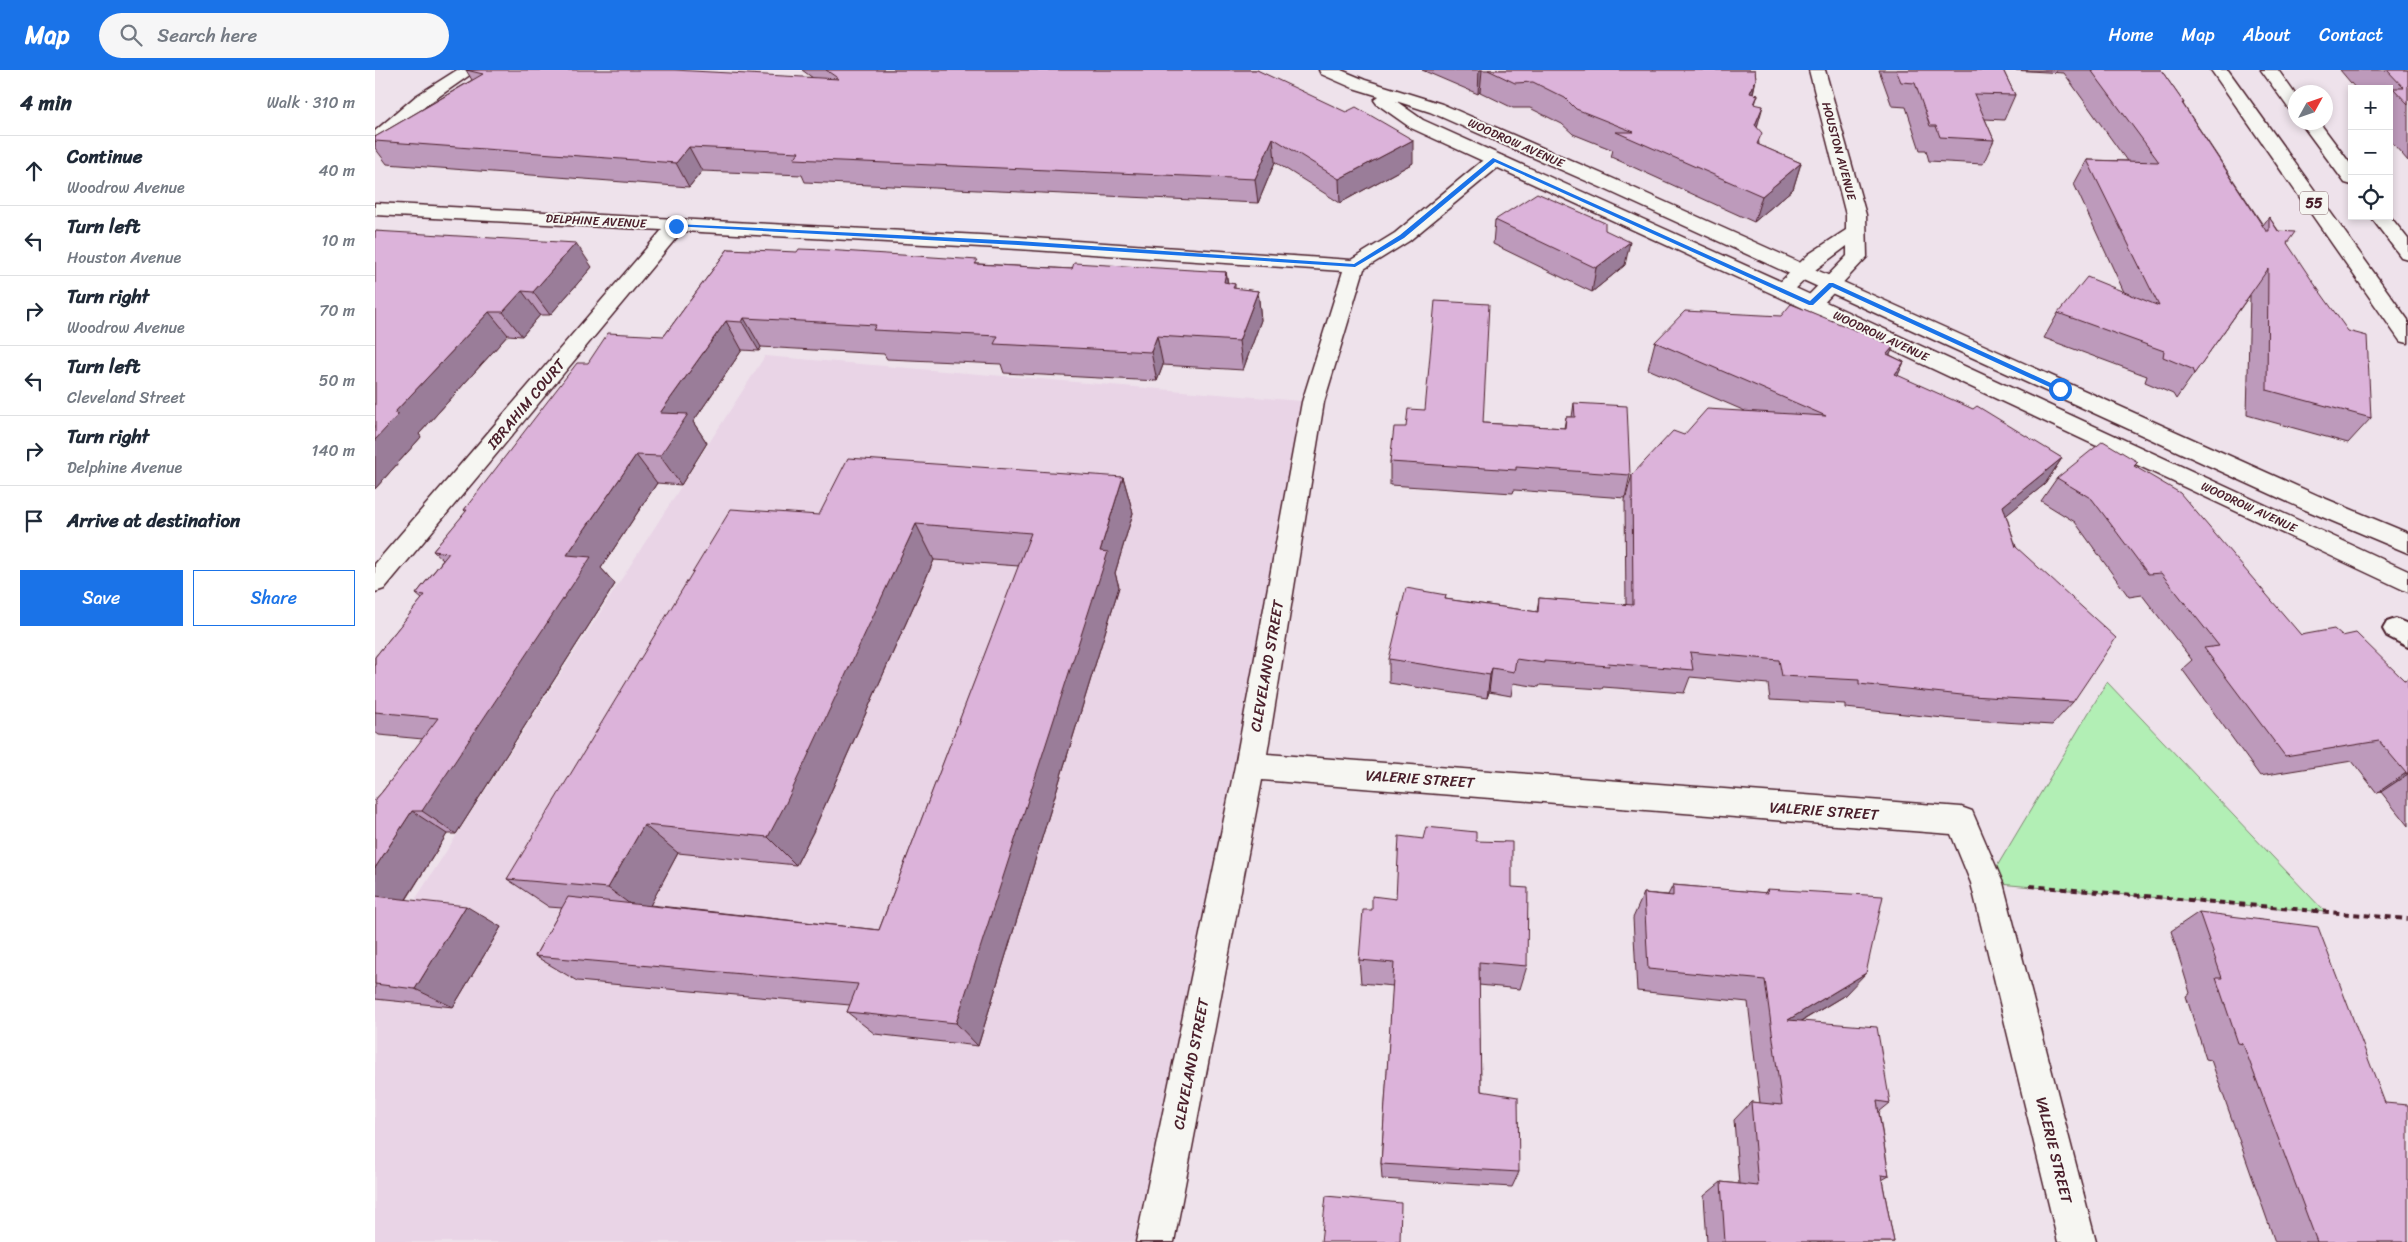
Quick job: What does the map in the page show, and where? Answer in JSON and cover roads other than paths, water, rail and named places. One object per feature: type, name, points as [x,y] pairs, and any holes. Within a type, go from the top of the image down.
[{"type":"street","points":[[375,140],[422,100],[469,70]]},
{"type":"street","name":"WOODROW AVENUE","points":[[1327,70],[1359,84],[1436,108],[1801,270],[2310,502],[2408,543]]},
{"type":"street","name":"HOUSTON AVENUE","points":[[1811,304],[1857,257],[1856,215],[1817,70]]},
{"type":"street","name":"55","points":[[2219,70],[2408,336]]},
{"type":"street","points":[[2269,70],[2288,95]]},
{"type":"street","name":"WOODROW AVENUE","points":[[1359,84],[1417,124],[1782,290],[2408,582]]},
{"type":"street","points":[[2315,130],[2350,175]]},
{"type":"street","points":[[1355,266],[1402,237],[1495,160]]},
{"type":"street","name":"DELPHINE AVENUE","points":[[375,209],[1018,243],[1355,266]]},
{"type":"street","points":[[2383,220],[2408,252]]},
{"type":"street","name":"IBRAHIM COURT","points":[[375,582],[676,226]]},
{"type":"street","points":[[1782,290],[1801,270],[1830,246],[1855,234]]},
{"type":"street","name":"CLEVELAND STREET","points":[[1155,1242],[1250,766],[1313,402],[1355,266]]},
{"type":"street","points":[[2310,502],[2408,530]]},
{"type":"street","points":[[2258,511],[2408,598]]},
{"type":"street","name":"VALERIE STREET","points":[[1250,766],[1961,821],[1987,883],[2077,1242]]}]
